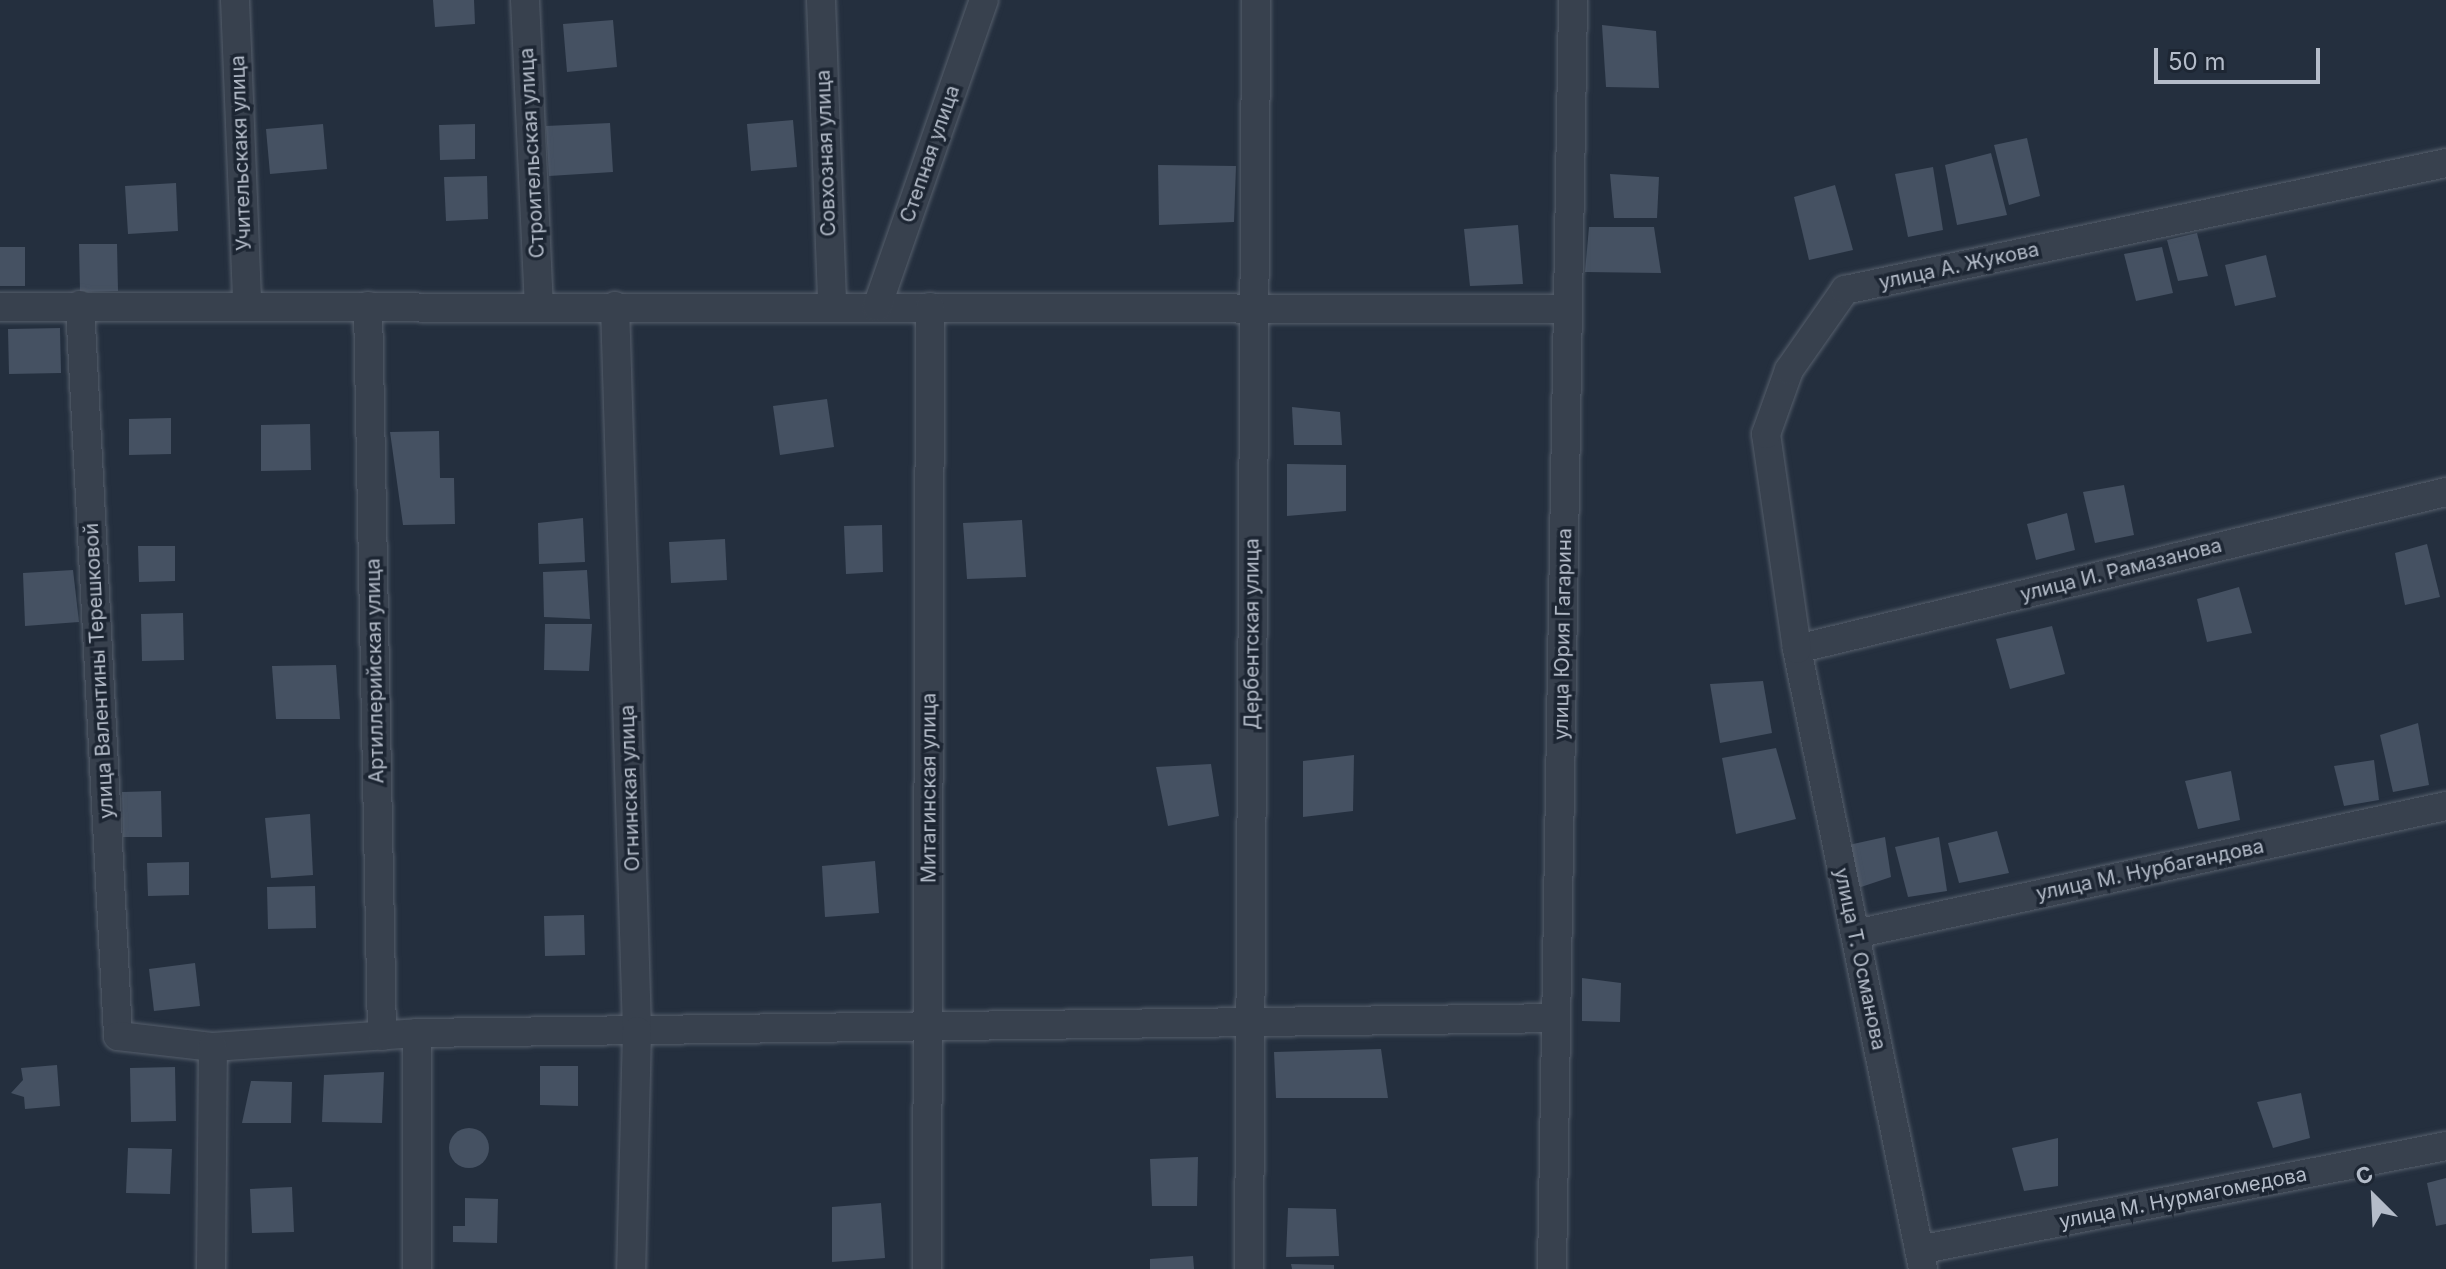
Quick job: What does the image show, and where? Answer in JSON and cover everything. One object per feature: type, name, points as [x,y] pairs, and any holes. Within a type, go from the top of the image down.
[{"type":"street","name":"Учительскакя улица","points":[[235,0],[247,305]]},
{"type":"street","name":"Строительская улица","points":[[525,0],[539,306]]},
{"type":"street","name":"Совхозная улица","points":[[821,0],[832,307]]},
{"type":"street","name":"Степная улица","points":[[877,307],[984,0]]},
{"type":"street","name":"Дербентская улица","points":[[1249,1269],[1256,0]]},
{"type":"street","name":"улица Юрия Гагарина","points":[[1552,1269],[1573,0]]},
{"type":"street","name":"улица А. Жукова","points":[[1797,649],[1766,434],[1789,370],[1845,290],[2446,163]]},
{"type":"street","name":"улица Валентины Терешковой","points":[[80,305],[118,1036],[213,1047]]},
{"type":"street","name":"Артиллерийская улица","points":[[368,306],[382,1036]]},
{"type":"street","name":"Огнинская улица","points":[[615,306],[637,1031],[631,1269]]},
{"type":"street","points":[[0,307],[1568,309]]},
{"type":"street","name":"Митагинская улица","points":[[927,1269],[930,307]]},
{"type":"street","name":"улица И. Рамазанова","points":[[1797,649],[2446,492]]},
{"type":"street","name":"улица Т. Османова","points":[[1797,649],[1921,1259]]},
{"type":"street","name":"улица М. Нурбагандова","points":[[1855,934],[2446,806]]},
{"type":"street","points":[[211,1269],[213,1047],[417,1033],[1556,1018]]},
{"type":"street","points":[[417,1033],[417,1269]]},
{"type":"street","name":"улица М. Нурмагомедова","points":[[1921,1259],[2446,1146]]},
{"type":"building","points":[[433,0],[474,0],[475,24],[435,27]]},
{"type":"building","points":[[613,20],[617,67],[567,72],[563,24]]},
{"type":"building","points":[[1602,25],[1656,31],[1659,88],[1606,87]]},
{"type":"building","points":[[793,120],[797,167],[751,171],[747,124]]},
{"type":"building","points":[[610,123],[613,172],[549,176],[546,126]]},
{"type":"building","points":[[323,124],[327,169],[270,174],[266,129]]},
{"type":"building","points":[[475,124],[475,159],[440,160],[439,125]]},
{"type":"building","points":[[2027,138],[2040,196],[2009,205],[1994,145]]},
{"type":"building","points":[[1991,153],[2007,215],[1957,225],[1945,165]]},
{"type":"building","points":[[1158,165],[1236,166],[1234,222],[1159,225]]},
{"type":"building","points":[[1933,167],[1943,230],[1908,237],[1895,174]]},
{"type":"building","points":[[1610,174],[1659,177],[1657,218],[1614,218]]},
{"type":"building","points":[[487,176],[488,219],[446,221],[444,177]]},
{"type":"building","points":[[176,183],[178,231],[128,234],[125,186]]},
{"type":"building","points":[[1835,185],[1853,250],[1809,260],[1794,197]]},
{"type":"building","points":[[1518,225],[1523,284],[1470,286],[1464,229]]},
{"type":"building","points":[[1589,227],[1654,227],[1661,273],[1585,272]]},
{"type":"building","points":[[2197,233],[2208,276],[2178,281],[2167,240]]},
{"type":"building","points":[[79,244],[117,244],[118,291],[80,292]]},
{"type":"building","points":[[0,247],[25,247],[25,286],[0,286]]},
{"type":"building","points":[[2162,247],[2173,293],[2136,301],[2124,254]]},
{"type":"building","points":[[2266,255],[2276,297],[2235,306],[2225,265]]},
{"type":"building","points":[[60,328],[61,373],[9,374],[8,329]]},
{"type":"building","points":[[827,399],[834,447],[780,455],[773,406]]},
{"type":"building","points":[[1292,407],[1340,412],[1342,445],[1294,445]]},
{"type":"building","points":[[171,418],[171,454],[129,455],[129,419]]},
{"type":"building","points":[[310,424],[311,470],[261,471],[261,425]]},
{"type":"building","points":[[439,431],[440,478],[454,478],[455,524],[403,525],[390,432]]},
{"type":"building","points":[[1287,464],[1346,465],[1346,511],[1287,516]]},
{"type":"building","points":[[2124,485],[2134,535],[2095,543],[2083,492]]},
{"type":"building","points":[[2067,513],[2075,550],[2036,560],[2027,524]]},
{"type":"building","points":[[583,518],[585,562],[539,564],[538,523]]},
{"type":"building","points":[[1022,520],[1026,577],[967,579],[963,523]]},
{"type":"building","points":[[882,525],[883,572],[846,574],[844,526]]},
{"type":"building","points":[[725,539],[727,580],[671,583],[669,542]]},
{"type":"building","points":[[2427,544],[2440,597],[2405,605],[2395,553]]},
{"type":"building","points":[[138,546],[175,546],[175,581],[139,582]]},
{"type":"building","points":[[73,570],[79,622],[25,626],[23,573]]},
{"type":"building","points":[[587,570],[590,619],[544,617],[543,572]]},
{"type":"building","points":[[2239,587],[2252,633],[2207,642],[2197,599]]},
{"type":"building","points":[[183,613],[184,660],[142,661],[141,614]]},
{"type":"building","points":[[545,624],[592,624],[589,671],[544,670]]},
{"type":"building","points":[[2052,626],[2065,674],[2010,689],[1996,639]]},
{"type":"building","points":[[336,665],[340,719],[276,719],[272,666]]},
{"type":"building","points":[[1763,681],[1772,733],[1720,743],[1710,684]]},
{"type":"building","points":[[2418,723],[2429,785],[2393,792],[2380,735]]},
{"type":"building","points":[[1776,748],[1796,819],[1736,834],[1722,758]]},
{"type":"building","points":[[1354,755],[1353,811],[1303,817],[1303,761]]},
{"type":"building","points":[[2374,760],[2379,800],[2344,806],[2334,766]]},
{"type":"building","points":[[1211,764],[1219,816],[1168,826],[1156,767]]},
{"type":"building","points":[[2231,771],[2240,820],[2198,829],[2185,781]]},
{"type":"building","points":[[161,791],[162,837],[123,837],[122,792]]},
{"type":"building","points":[[310,814],[313,875],[271,878],[265,818]]},
{"type":"building","points":[[1997,831],[2009,873],[1959,883],[1948,843]]},
{"type":"building","points":[[1885,837],[1891,877],[1855,889],[1844,846]]},
{"type":"building","points":[[1939,837],[1947,891],[1908,897],[1895,847]]},
{"type":"building","points":[[875,861],[879,913],[825,917],[822,866]]},
{"type":"building","points":[[189,862],[189,895],[148,896],[147,863]]},
{"type":"building","points":[[315,886],[316,928],[268,929],[267,887]]},
{"type":"building","points":[[584,915],[585,955],[545,956],[544,916]]},
{"type":"building","points":[[195,963],[200,1006],[154,1011],[149,969]]},
{"type":"building","points":[[1582,978],[1621,983],[1620,1022],[1582,1021]]},
{"type":"building","points":[[1381,1049],[1388,1098],[1276,1098],[1274,1052]]},
{"type":"building","points":[[57,1065],[60,1106],[25,1109],[24,1097],[11,1093],[23,1080],[21,1068]]},
{"type":"building","points":[[540,1066],[578,1066],[578,1106],[540,1105]]},
{"type":"building","points":[[175,1067],[176,1121],[131,1122],[130,1068]]},
{"type":"building","points":[[384,1072],[382,1123],[322,1122],[324,1075]]},
{"type":"building","points":[[251,1081],[292,1082],[291,1123],[242,1123]]},
{"type":"building","points":[[2301,1093],[2310,1138],[2273,1148],[2257,1102]]},
{"type":"building","points":[[469,1128],[483,1134],[489,1148],[483,1162],[469,1168],[455,1162],[449,1148],[455,1134]]},
{"type":"building","points":[[2058,1138],[2058,1186],[2024,1191],[2012,1148]]},
{"type":"building","points":[[128,1148],[172,1149],[170,1194],[126,1193]]},
{"type":"building","points":[[1198,1157],[1197,1206],[1152,1206],[1150,1159]]},
{"type":"building","points":[[2446,1178],[2446,1224],[2436,1226],[2427,1183]]},
{"type":"building","points":[[292,1187],[294,1232],[252,1233],[250,1189]]},
{"type":"building","points":[[465,1198],[498,1199],[497,1243],[453,1242],[453,1226],[465,1226]]},
{"type":"building","points":[[881,1203],[885,1258],[832,1262],[832,1207]]},
{"type":"building","points":[[1288,1208],[1336,1209],[1339,1256],[1286,1257]]},
{"type":"building","points":[[1193,1256],[1194,1269],[1150,1269],[1150,1259]]},
{"type":"building","points":[[1291,1264],[1334,1265],[1334,1269],[1292,1269]]}]
